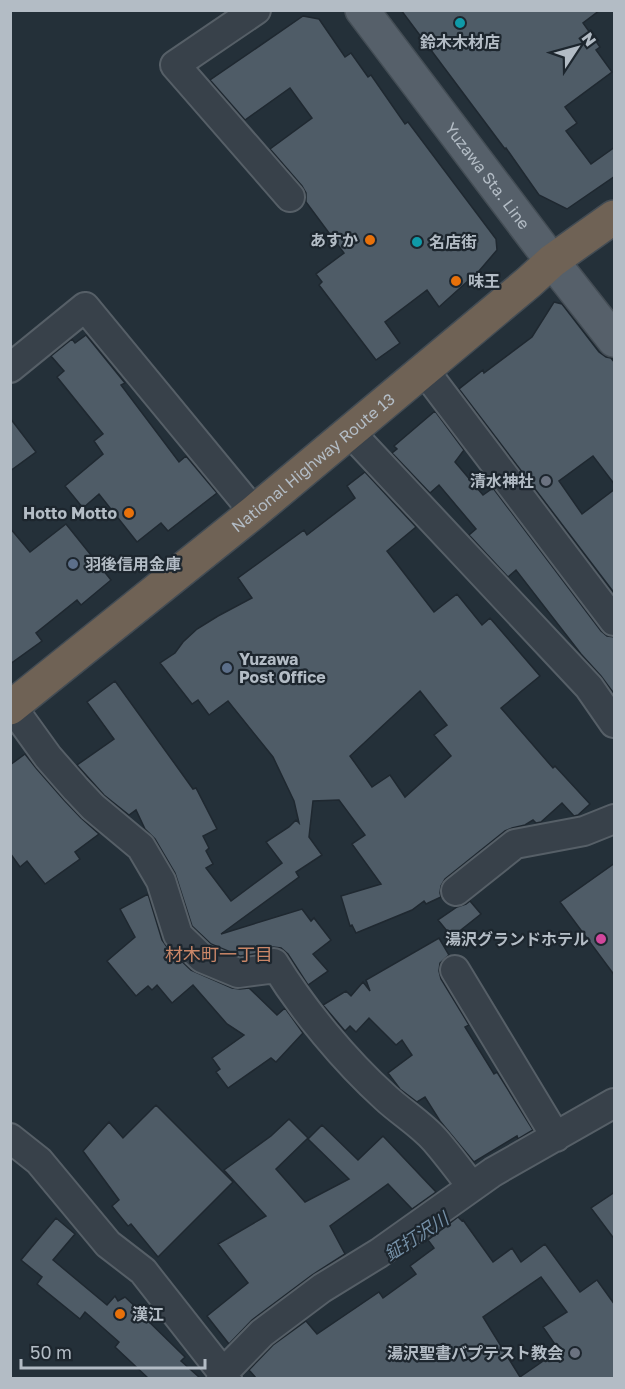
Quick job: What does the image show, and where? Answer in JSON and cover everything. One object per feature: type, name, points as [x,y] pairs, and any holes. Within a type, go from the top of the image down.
[{"type":"highway","name":"National Highway Route 13","points":[[11,708],[254,512],[552,261],[615,217]]},
{"type":"main road","name":"Yuzawa Sta. Line","points":[[362,10],[552,261],[615,340]]},
{"type":"street","points":[[256,10],[175,65],[290,197]]},
{"type":"street","points":[[10,368],[85,307],[254,512]]},
{"type":"street","points":[[424,370],[615,621]]},
{"type":"street","points":[[350,432],[589,687],[615,723]]},
{"type":"street","points":[[11,708],[48,757],[76,789],[93,807],[141,847],[161,881],[178,935],[202,958],[238,973],[275,965],[316,1022],[385,1097],[434,1138],[472,1187]]},
{"type":"street","points":[[456,891],[515,844],[584,831],[615,819]]},
{"type":"street","points":[[455,970],[556,1137]]},
{"type":"street","points":[[10,1138],[39,1161],[108,1244],[143,1270],[224,1377],[262,1334],[322,1288],[379,1253],[494,1172],[615,1103]]},
{"type":"building","points":[[401,10],[600,10],[583,23],[600,47],[596,50],[612,72],[565,107],[577,123],[566,131],[591,164],[615,147],[615,176],[567,209],[539,195]]},
{"type":"building","points":[[303,16],[319,19],[345,57],[351,53],[368,77],[371,75],[405,124],[408,122],[496,239],[497,250],[479,271],[439,307],[427,290],[385,322],[400,343],[376,360],[319,285],[322,282],[316,274],[344,253],[306,202],[306,193],[302,186],[270,149],[312,118],[290,88],[245,120],[210,80]]},
{"type":"building","points":[[554,302],[562,304],[599,352],[611,358],[615,363],[615,485],[593,456],[559,481],[582,514],[615,489],[615,594],[459,389],[532,337]]},
{"type":"building","points":[[86,335],[125,383],[121,385],[179,462],[186,456],[217,493],[168,531],[161,523],[137,542],[99,494],[83,508],[65,486],[103,454],[94,441],[103,434],[57,377],[64,371],[51,356],[72,339],[75,343]]},
{"type":"building","points":[[435,411],[464,450],[455,462],[483,495],[493,488],[601,631],[607,636],[615,637],[615,695],[516,570],[508,577],[469,535],[476,529],[439,485],[430,493],[392,453],[397,449],[394,446]]},
{"type":"building","points":[[10,418],[36,452],[10,471]]},
{"type":"building","points":[[365,472],[416,527],[387,551],[434,612],[457,594],[482,625],[490,618],[540,676],[501,708],[553,768],[555,766],[590,804],[574,816],[562,803],[541,822],[536,823],[533,820],[505,831],[445,879],[441,886],[441,897],[426,904],[424,901],[412,910],[356,933],[352,925],[350,926],[341,896],[381,884],[352,844],[365,835],[339,800],[313,801],[309,837],[322,855],[296,872],[299,877],[221,934],[302,909],[311,921],[314,918],[331,940],[313,954],[328,971],[308,985],[288,954],[281,948],[273,947],[261,953],[240,956],[211,944],[192,926],[175,873],[155,839],[145,829],[136,810],[129,815],[104,795],[77,765],[114,739],[87,702],[115,681],[193,789],[196,788],[217,829],[203,836],[209,848],[206,851],[213,864],[206,868],[231,901],[282,863],[266,842],[296,820],[299,823],[294,801],[273,757],[228,701],[209,715],[198,700],[192,704],[160,663],[175,653],[197,629],[252,598],[238,578],[304,530],[307,535],[355,498],[347,486]],"holes":[[[420,691],[447,725],[434,735],[451,756],[405,797],[390,775],[372,787],[350,756]]]},
{"type":"building","points":[[66,524],[111,580],[81,605],[77,600],[36,633],[42,641],[10,664],[10,528],[30,552]]},
{"type":"building","points":[[25,754],[64,800],[99,834],[75,852],[80,859],[45,884],[27,861],[20,867],[10,853],[10,765]]},
{"type":"building","name":"湯沢グランドホテル","points":[[615,863],[615,976],[560,902]]},
{"type":"building","points":[[148,894],[162,940],[191,970],[232,988],[249,988],[277,1015],[285,1008],[303,1033],[276,1062],[271,1058],[228,1088],[216,1072],[220,1069],[212,1058],[244,1035],[227,1024],[193,985],[172,1003],[157,985],[152,990],[148,986],[136,996],[107,961],[135,937],[120,909]]},
{"type":"building","points":[[470,901],[481,914],[452,937],[438,920]]},
{"type":"building","points":[[439,938],[449,955],[440,963],[441,979],[469,1025],[465,1027],[494,1074],[497,1072],[533,1130],[518,1139],[517,1136],[474,1162],[440,1121],[425,1097],[417,1102],[400,1089],[388,1073],[412,1055],[402,1040],[396,1045],[369,1018],[356,1032],[350,1026],[345,1031],[323,1005],[346,991],[351,996],[363,982],[370,991],[366,980]]},
{"type":"building","points":[[156,1105],[233,1182],[158,1257],[131,1224],[128,1226],[112,1206],[119,1200],[83,1151],[109,1122],[123,1138]]},
{"type":"building","points":[[289,1119],[308,1138],[276,1169],[305,1202],[349,1179],[308,1139],[322,1125],[358,1160],[383,1136],[436,1192],[412,1209],[388,1184],[330,1226],[345,1254],[312,1275],[252,1320],[229,1344],[207,1316],[248,1283],[218,1244],[266,1216],[224,1170],[271,1136]]},
{"type":"building","points":[[615,1192],[615,1240],[591,1208]]},
{"type":"building","points":[[458,1217],[463,1220],[493,1262],[512,1248],[521,1262],[545,1244],[580,1292],[597,1280],[615,1305],[615,1378],[256,1378],[249,1370],[273,1345],[306,1321],[317,1334],[379,1292],[383,1298],[416,1274],[410,1266],[434,1248],[428,1240]],"holes":[[[541,1277],[567,1312],[543,1327],[559,1350],[520,1377],[483,1317]]]},
{"type":"building","points":[[56,1218],[75,1234],[53,1260],[107,1305],[115,1296],[118,1301],[125,1297],[185,1357],[181,1361],[200,1378],[148,1378],[115,1347],[119,1342],[85,1312],[80,1319],[37,1284],[42,1277],[21,1260]]},
{"type":"place","name":"鈴木木材店","points":[[460,23]]},
{"type":"place","name":"あすか","points":[[370,240]]},
{"type":"place","name":"名店街","points":[[417,242]]},
{"type":"place","name":"味王","points":[[456,281]]},
{"type":"place","name":"清水神社","points":[[546,481]]},
{"type":"place","name":"Hotto Motto","points":[[129,513]]},
{"type":"place","name":"羽後信用金庫","points":[[73,564]]},
{"type":"place","name":"Yuzawa Post Office","points":[[227,668]]},
{"type":"place","name":"湯沢グランドホテル","points":[[601,939]]},
{"type":"place","name":"漢江","points":[[120,1314]]},
{"type":"place","name":"湯沢聖書バプテスト教会","points":[[575,1353]]},
{"type":"district","name":"材木町一丁目","points":[[219,954]]},
{"type":"water label","name":"鉦打沢川","points":[[416,1236]]}]
